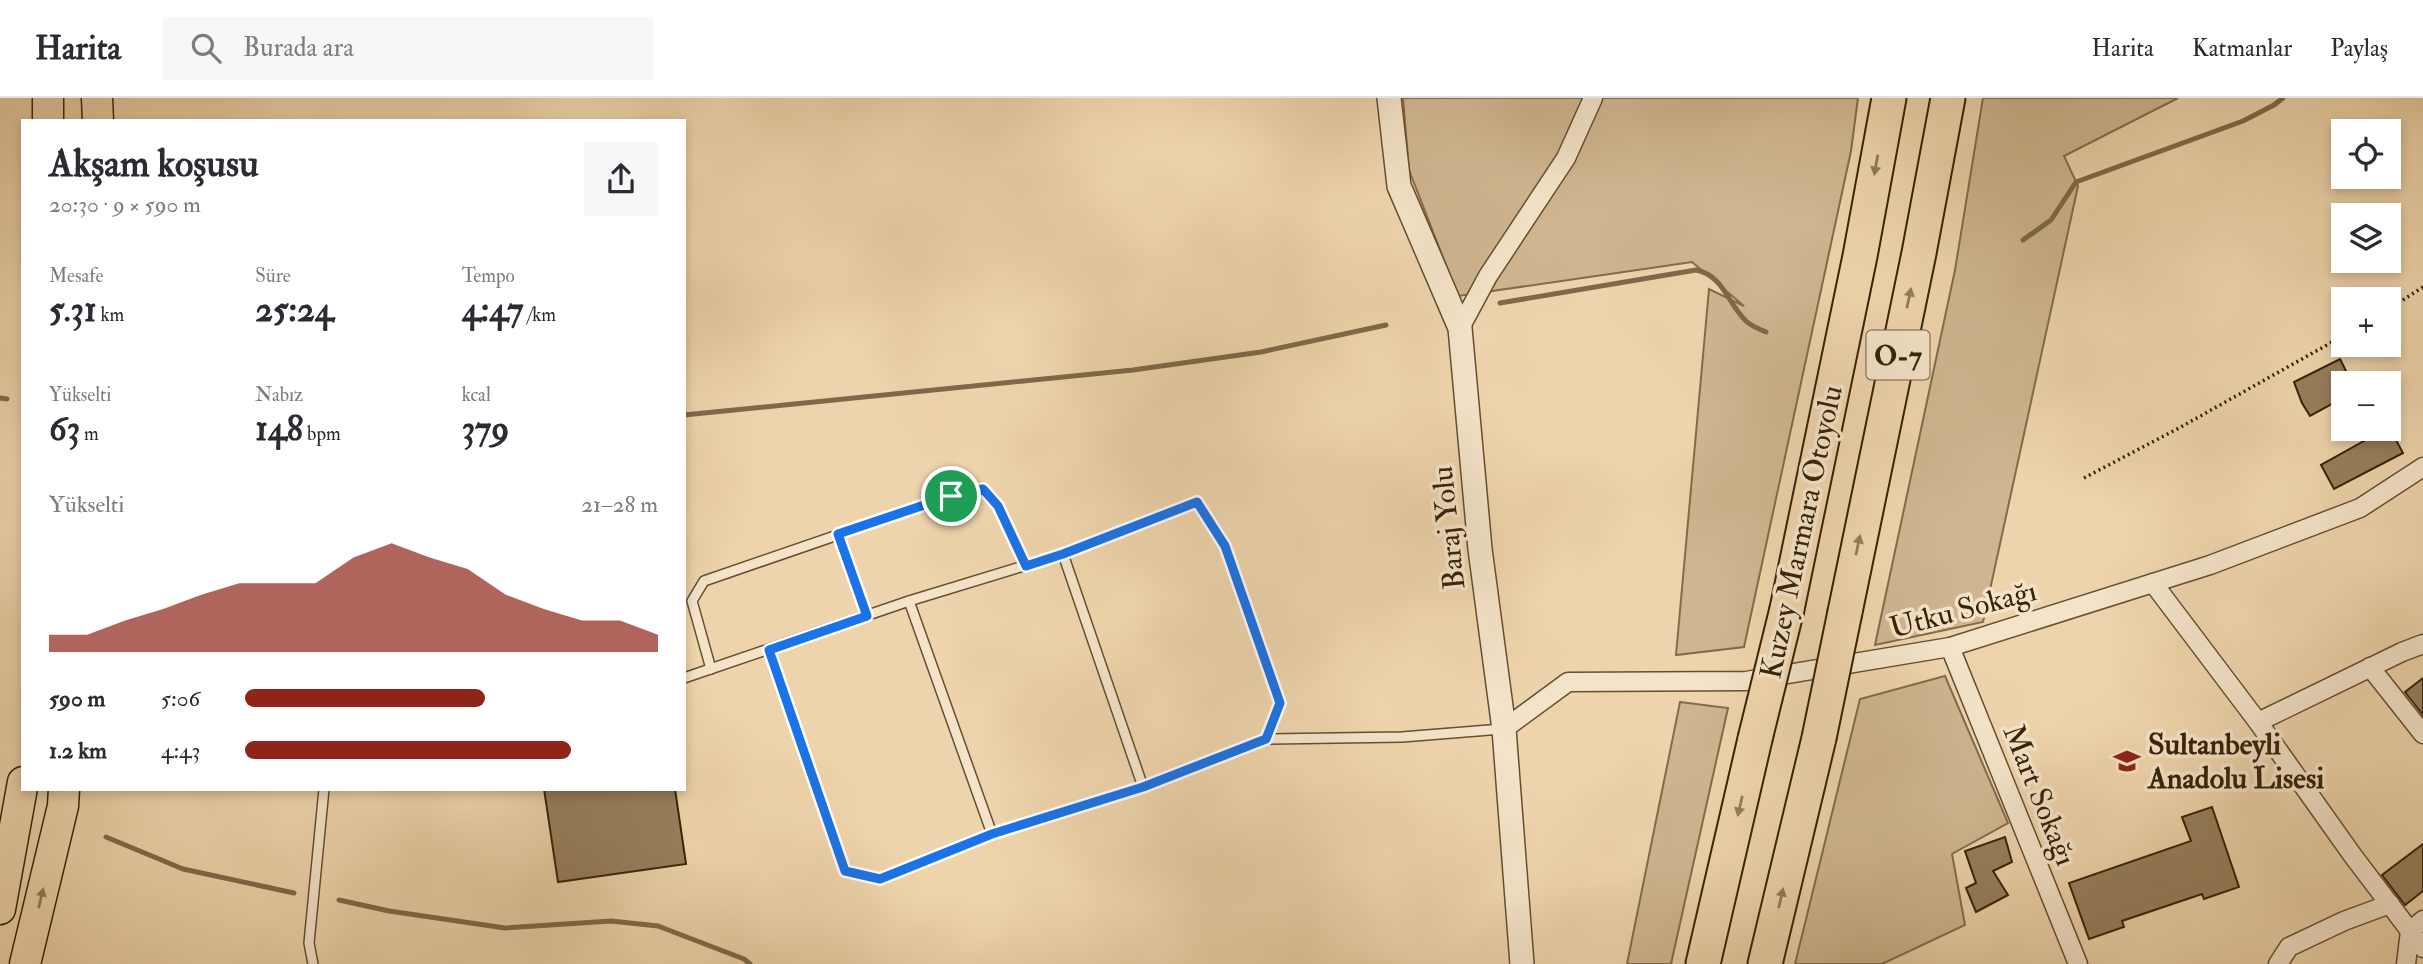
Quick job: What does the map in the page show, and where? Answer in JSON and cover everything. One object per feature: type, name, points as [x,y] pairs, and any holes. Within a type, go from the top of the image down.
[{"type":"highway","points":[[48,98],[48,119]]},
{"type":"highway","points":[[97,98],[98,119]]},
{"type":"highway","name":"Kuzey Marmara Otoyolu","points":[[1703,964],[1787,609],[1860,256],[1889,98]]},
{"type":"highway","name":"Kuzey Marmara Otoyolu","points":[[1765,964],[1819,738],[1948,98]]},
{"type":"highway","points":[[0,909],[21,791]]},
{"type":"highway","points":[[25,964],[63,806],[64,791]]},
{"type":"street","name":"Baraj Yolu","points":[[1389,98],[1399,186],[1460,328],[1480,549],[1504,729],[1522,964]]},
{"type":"street","points":[[1460,328],[1488,276],[1566,158],[1593,98]]},
{"type":"street","name":"Utku Sokağı","points":[[1504,729],[1567,682],[1746,681],[1950,647],[2210,565],[2360,508],[2423,467]]},
{"type":"street","points":[[2153,583],[2390,904],[2417,926],[2423,948]]},
{"type":"street","points":[[2258,722],[2423,644]]},
{"type":"street","name":"Mart Sokağı","points":[[1950,647],[2078,964]]},
{"type":"street","points":[[2370,667],[2423,734]]},
{"type":"street","points":[[2278,964],[2289,947],[2344,921],[2390,904]]},
{"type":"street","points":[[2406,964],[2417,926]]},
{"type":"lane","points":[[711,669],[692,601],[704,581],[951,496],[983,489],[998,506],[1026,566]]},
{"type":"lane","points":[[686,677],[909,601],[1063,554],[1197,502],[1225,546],[1280,703],[1266,739]]},
{"type":"lane","points":[[838,534],[867,616]]},
{"type":"lane","points":[[1063,554],[1143,787]]},
{"type":"lane","points":[[909,601],[992,834]]},
{"type":"lane","points":[[769,650],[845,871],[880,879],[992,834],[1143,787],[1266,739],[1402,737],[1504,729]]},
{"type":"lane","points":[[313,964],[309,943],[324,791]]},
{"type":"path","points":[[2401,301],[2423,286]]},
{"type":"path","points":[[2084,478],[2331,343]]},
{"type":"shaded area","points":[[1403,98],[1858,98],[1851,151],[1744,647],[1676,655],[1709,289],[1744,306],[1692,262],[1458,296],[1409,170]]},
{"type":"shaded area","points":[[1983,98],[2178,98],[2064,156],[2078,186],[1983,622],[1875,645],[1955,270]]},
{"type":"shaded area","points":[[1945,676],[2008,823],[1952,854],[1965,925],[1882,964],[1795,964],[1860,699]]},
{"type":"shaded area","points":[[1680,702],[1728,708],[1671,964],[1627,964]]},
{"type":"building","points":[[2340,359],[2346,371],[2331,371],[2331,405],[2310,416],[2294,382]]},
{"type":"building","points":[[2364,441],[2397,441],[2403,453],[2334,489],[2321,465]]},
{"type":"building","points":[[2423,678],[2423,715],[2405,692]]},
{"type":"building","points":[[544,791],[675,791],[686,864],[558,882]]},
{"type":"building","points":[[2212,807],[2239,887],[2204,899],[2202,894],[2122,921],[2124,927],[2089,939],[2069,883],[2191,841],[2182,817]]},
{"type":"building","points":[[2005,837],[2012,862],[1993,871],[2008,895],[1976,912],[1966,888],[1976,883],[1965,851]]},
{"type":"building","points":[[2423,844],[2423,891],[2405,905],[2382,875]]},
{"type":"waterway","points":[[2023,240],[2051,220],[2076,182],[2243,121],[2283,98]]},
{"type":"waterway","points":[[1500,303],[1696,270],[1713,278],[1746,321],[1766,332]]},
{"type":"waterway","points":[[686,415],[1133,370],[1261,352],[1386,325]]},
{"type":"waterway","points":[[0,398],[7,399]]},
{"type":"waterway","points":[[106,837],[183,869],[294,893]]},
{"type":"waterway","points":[[339,900],[389,911],[505,928],[611,921],[658,926],[744,959],[750,964]]},
{"type":"place","name":"Sultanbeyli Anadolu Lisesi","points":[[2127,761]]},
{"type":"route","points":[[983,489],[998,506],[1026,566],[1197,502],[1225,546],[1280,703],[1266,739],[1143,787],[992,834],[880,879],[845,871],[769,650],[867,616],[838,534],[951,496],[983,489]]}]
